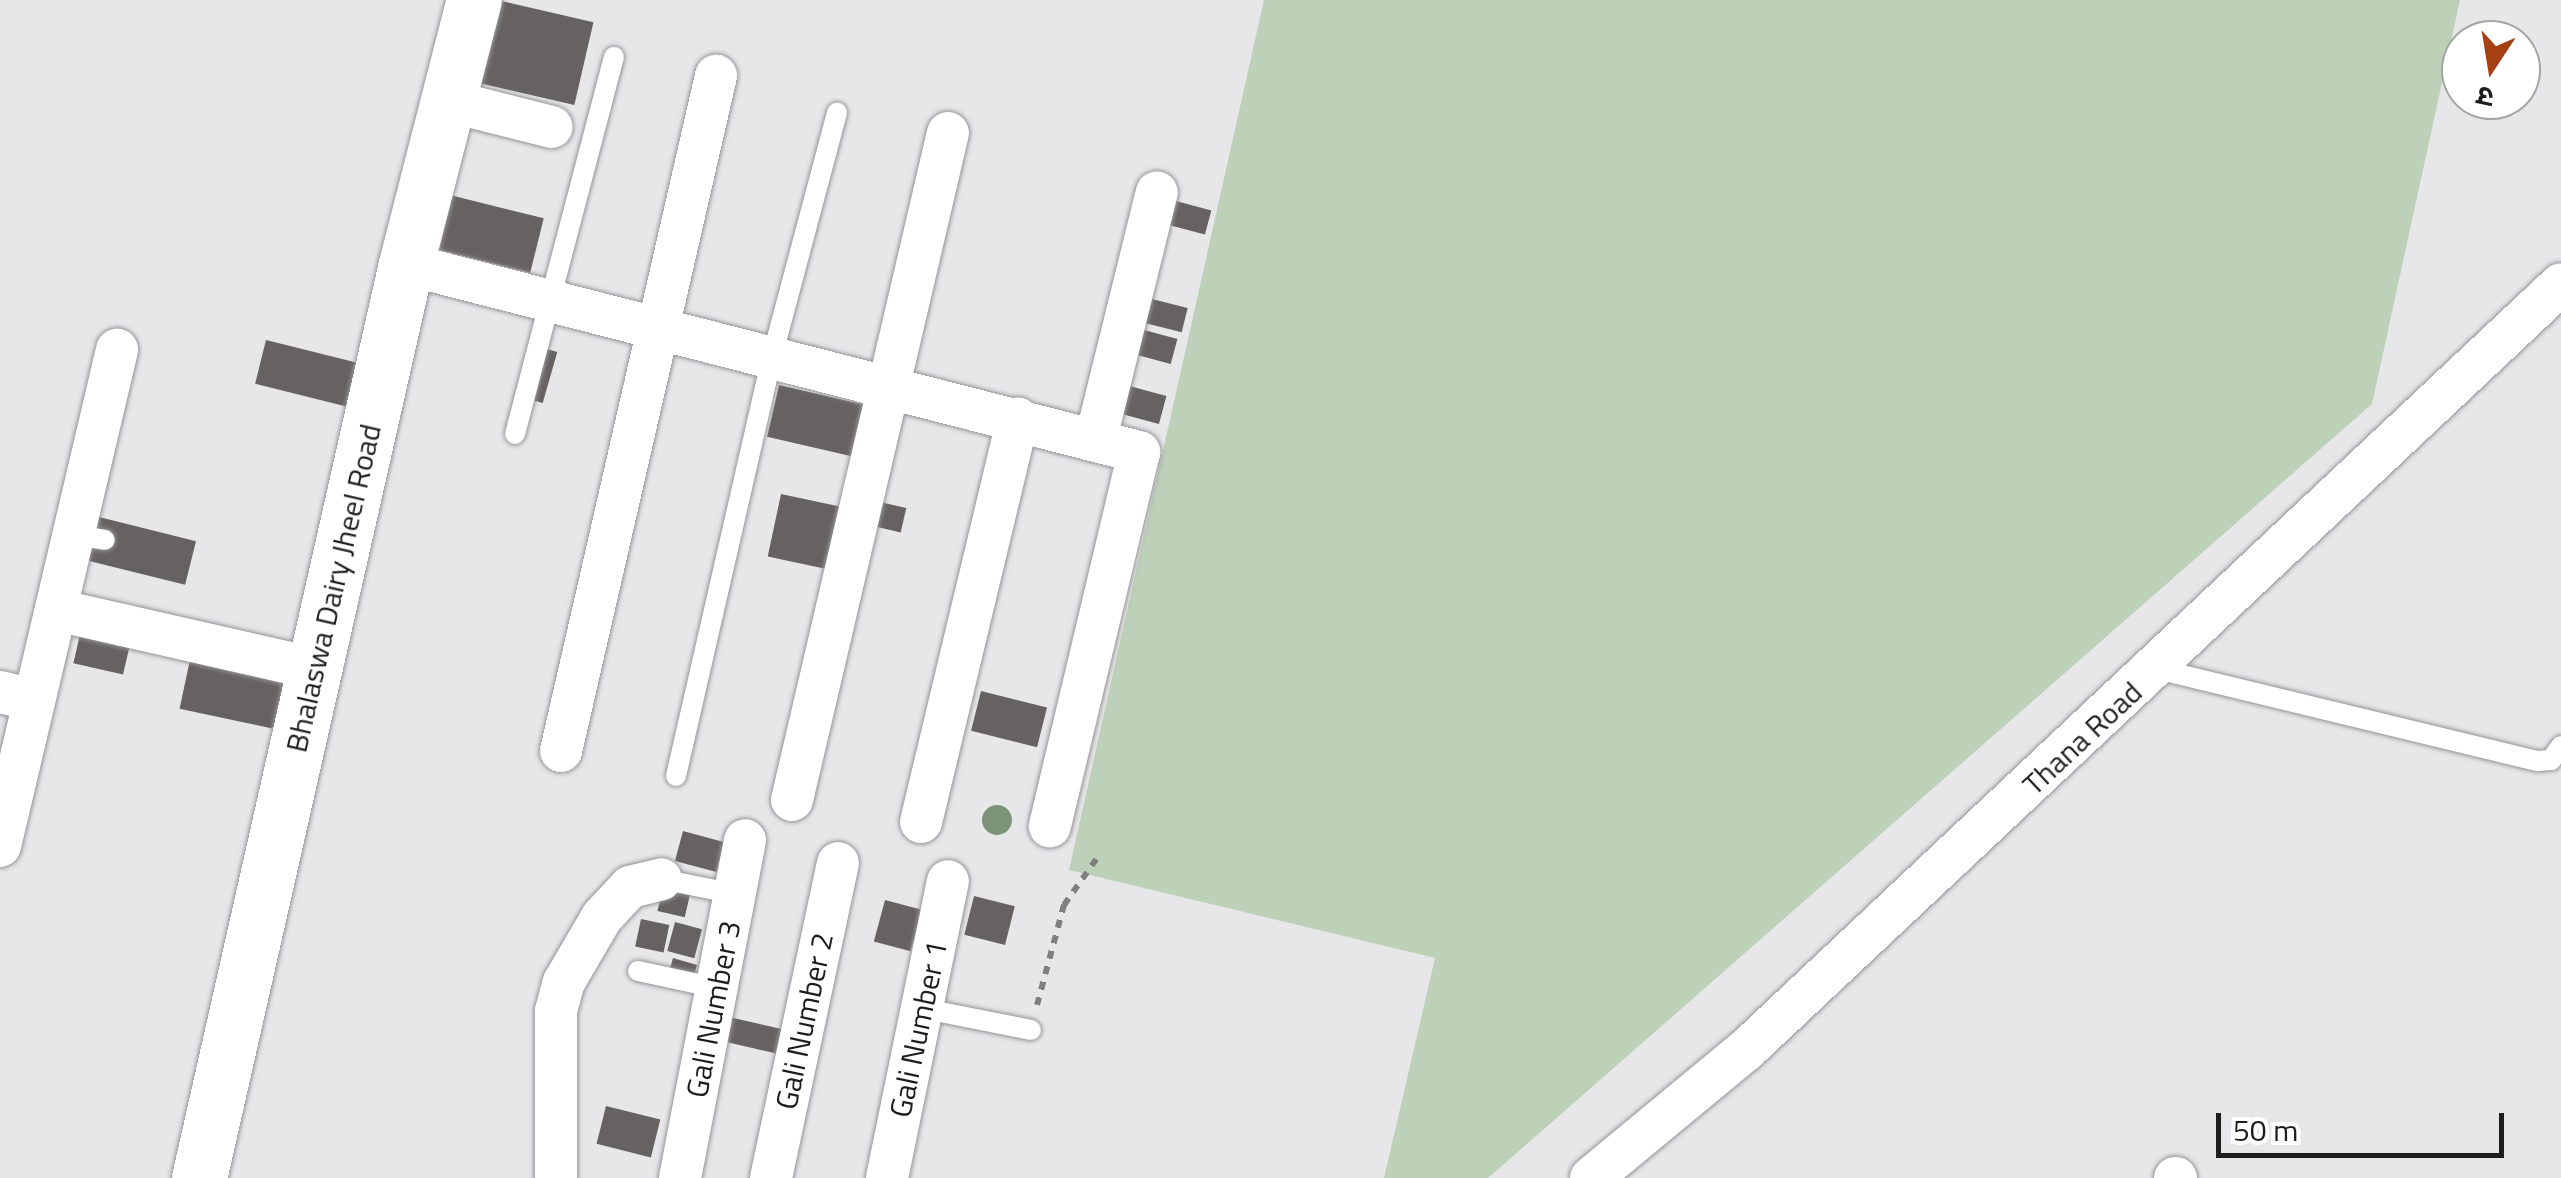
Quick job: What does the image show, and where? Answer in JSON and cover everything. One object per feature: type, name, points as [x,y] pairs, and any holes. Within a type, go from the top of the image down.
[{"type":"street","name":"Bhalaswa Dairy Jheel Road","points":[[199,1178],[406,264],[445,100],[474,0]]},
{"type":"street","points":[[561,751],[716,76]]},
{"type":"street","points":[[445,100],[552,127]]},
{"type":"street","points":[[792,800],[948,134]]},
{"type":"street","points":[[1096,438],[1156,192]]},
{"type":"street","points":[[406,264],[656,332],[888,384],[1139,452],[1050,826]]},
{"type":"street","name":"Thana Road","points":[[1591,1178],[1746,1050],[2156,669],[2561,284]]},
{"type":"street","points":[[0,846],[17,696],[90,538],[116,350]]},
{"type":"street","points":[[921,822],[1018,418]]},
{"type":"street","points":[[56,610],[316,668]]},
{"type":"street","name":"Gali Number 3","points":[[680,1178],[746,840]]},
{"type":"street","name":"Gali Number 2","points":[[771,1178],[838,863]]},
{"type":"street","points":[[556,1178],[556,1011],[564,982],[611,907],[630,887],[661,879]]},
{"type":"street","name":"Gali Number 1","points":[[886,1178],[925,1008],[948,880]]},
{"type":"lane","points":[[514,434],[614,57]]},
{"type":"lane","points":[[676,776],[772,358],[837,112]]},
{"type":"lane","points":[[2156,669],[2538,762],[2551,760],[2561,746]]},
{"type":"lane","points":[[661,879],[735,894]]},
{"type":"lane","points":[[638,971],[717,988]]},
{"type":"lane","points":[[925,1008],[1031,1030]]},
{"type":"path","points":[[1031,1030],[1064,905],[1097,858]]},
{"type":"green space","points":[[1264,0],[2460,0],[2456,20],[2441,20],[2441,87],[2372,404],[1488,1178],[1384,1178],[1435,958],[1069,870]]},
{"type":"building","points":[[497,0],[593,22],[574,105],[478,83]]},
{"type":"building","points":[[438,192],[544,218],[530,273],[424,246]]},
{"type":"building","points":[[1165,198],[1211,210],[1205,235],[1159,222]]},
{"type":"building","points":[[1144,297],[1188,308],[1182,332],[1138,321]]},
{"type":"building","points":[[1133,327],[1177,339],[1171,364],[1126,352]]},
{"type":"building","points":[[266,340],[357,363],[346,406],[255,384]]},
{"type":"building","points":[[540,347],[557,352],[543,403],[525,398]]},
{"type":"building","points":[[1122,384],[1166,396],[1159,424],[1114,412]]},
{"type":"building","points":[[779,385],[867,405],[855,457],[767,437]]},
{"type":"building","points":[[781,494],[840,506],[826,569],[768,557]]},
{"type":"building","points":[[880,502],[906,508],[901,532],[874,526]]},
{"type":"building","points":[[99,517],[196,541],[185,585],[88,561]]},
{"type":"building","points":[[81,630],[131,641],[123,675],[73,663]]},
{"type":"building","points":[[191,655],[287,675],[275,729],[180,709]]},
{"type":"building","points":[[981,691],[1047,707],[1037,747],[971,731]]},
{"type":"building","points":[[683,831],[725,842],[717,872],[675,861]]},
{"type":"building","points":[[666,874],[693,880],[685,917],[657,911]]},
{"type":"building","points":[[974,896],[1015,906],[1005,945],[964,935]]},
{"type":"building","points":[[885,900],[922,910],[911,951],[874,942]]},
{"type":"building","points":[[641,919],[669,925],[664,952],[635,946]]},
{"type":"building","points":[[675,922],[702,929],[694,958],[667,951]]},
{"type":"building","points":[[673,958],[697,965],[693,980],[669,973]]},
{"type":"building","points":[[716,1014],[784,1030],[779,1054],[710,1038]]},
{"type":"building","points":[[606,1106],[660,1120],[651,1157],[597,1144]]}]
